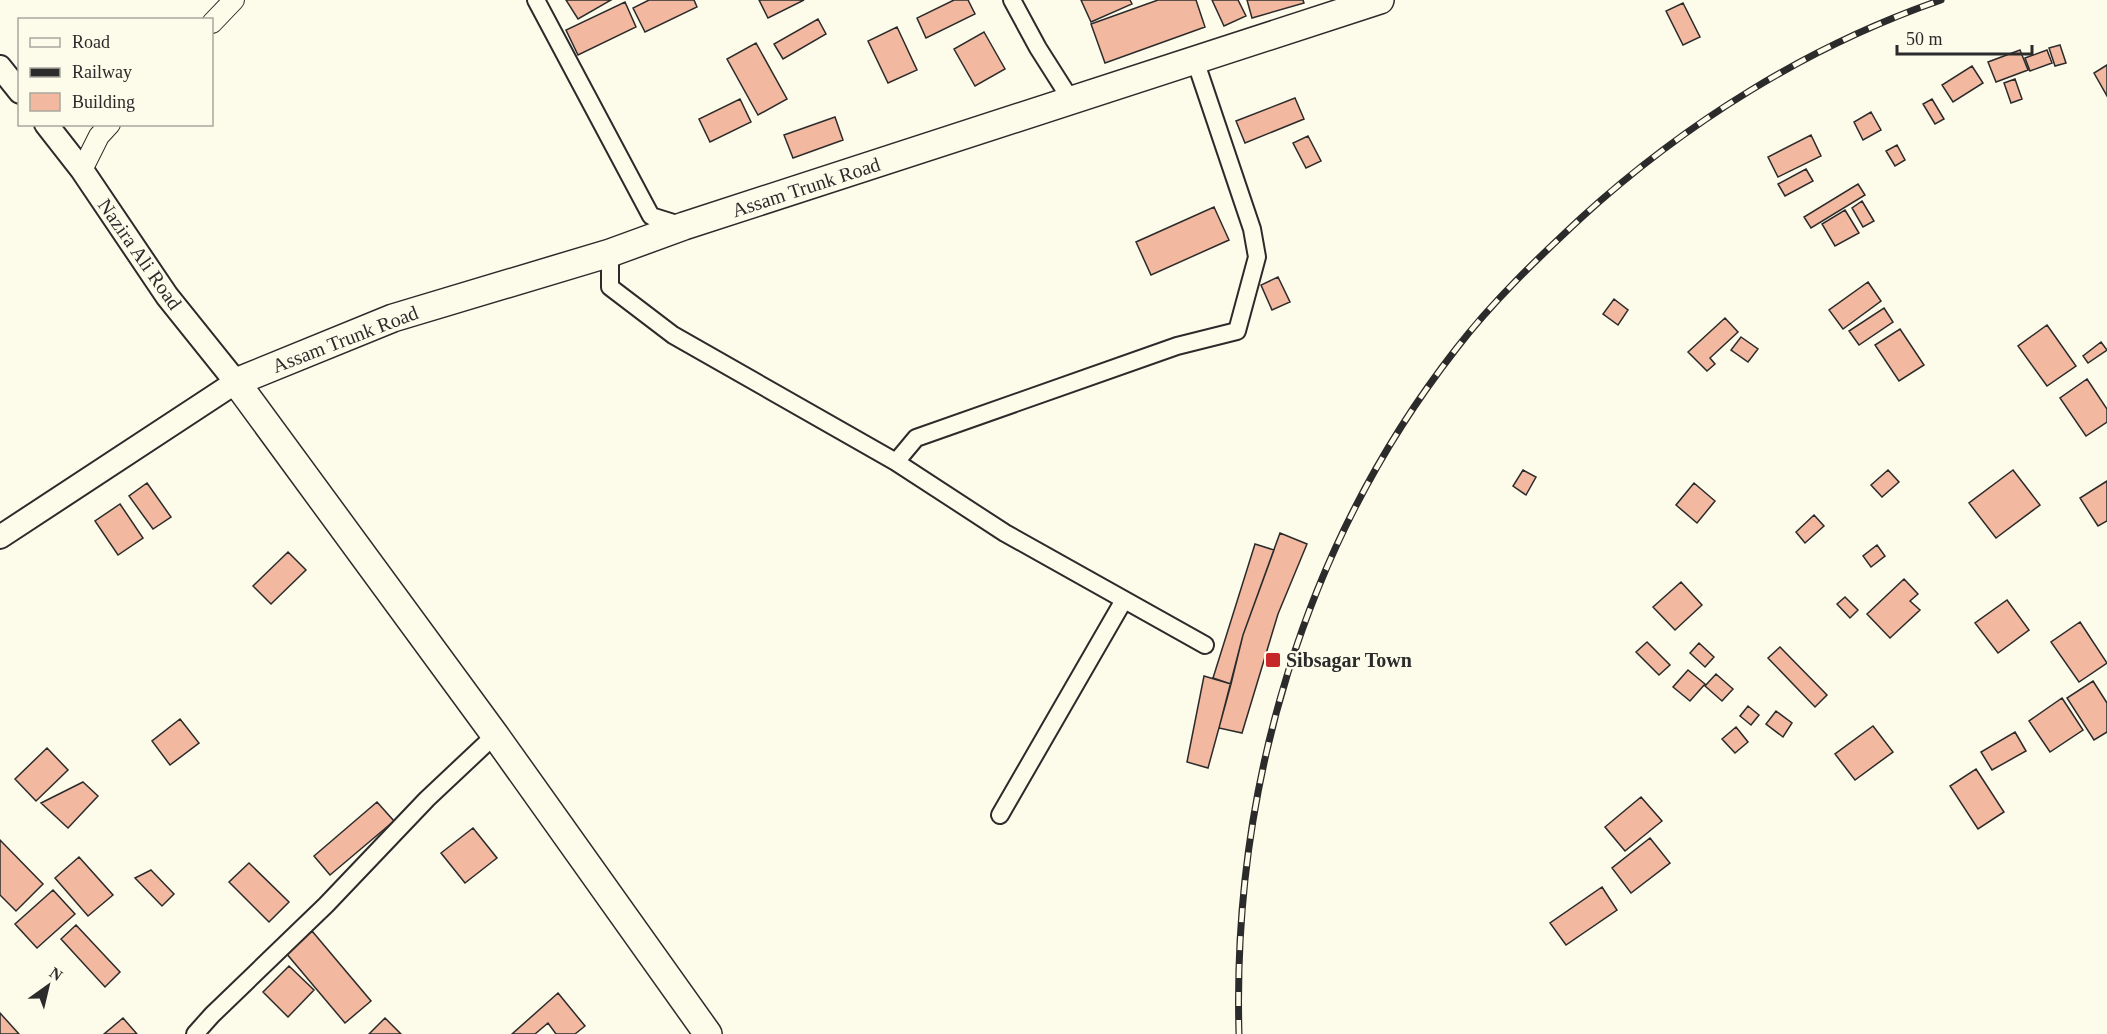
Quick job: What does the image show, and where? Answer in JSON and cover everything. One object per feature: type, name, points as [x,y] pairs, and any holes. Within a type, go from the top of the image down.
[{"type":"highway","name":"Assam Trunk Road","points":[[236,382],[393,318],[610,253],[684,226],[1380,0]]},
{"type":"highway","points":[[236,382],[495,735],[708,1034]]},
{"type":"main road","points":[[0,67],[18,90]]},
{"type":"main road","name":"Nazira Ali Road","points":[[48,126],[82,170],[167,296],[236,382]]},
{"type":"main road","points":[[0,537],[236,382]]},
{"type":"street","points":[[213,22],[234,0]]},
{"type":"street","points":[[536,0],[651,216],[684,226]]},
{"type":"street","points":[[1012,0],[1038,48],[1071,100]]},
{"type":"street","points":[[896,462],[916,438],[1177,346],[1237,331],[1257,257],[1252,229],[1195,60]]},
{"type":"street","points":[[82,170],[99,136],[108,126]]},
{"type":"street","points":[[610,253],[610,287],[673,335],[896,462],[1005,532],[1205,645]]},
{"type":"street","points":[[1000,815],[1124,600]]},
{"type":"street","points":[[195,1034],[326,905],[428,799],[495,735]]},
{"type":"building","points":[[566,0],[611,0],[578,19]]},
{"type":"building","points":[[649,0],[694,0],[697,7],[645,32],[633,8]]},
{"type":"building","points":[[759,0],[804,0],[768,18]]},
{"type":"building","points":[[954,0],[968,0],[975,14],[926,38],[917,18]]},
{"type":"building","points":[[1081,0],[1130,0],[1132,4],[1091,22]]},
{"type":"building","points":[[1158,0],[1196,0],[1205,27],[1105,63],[1091,24]]},
{"type":"building","points":[[1212,0],[1238,0],[1246,16],[1224,26]]},
{"type":"building","points":[[1247,0],[1303,0],[1304,3],[1252,18]]},
{"type":"building","points":[[625,2],[636,27],[578,55],[566,30]]},
{"type":"building","points":[[1683,3],[1700,37],[1683,45],[1666,11]]},
{"type":"building","points":[[818,19],[826,34],[783,59],[774,44]]},
{"type":"building","points":[[897,27],[917,70],[888,83],[868,41]]},
{"type":"building","points":[[984,32],[1005,69],[975,86],[954,49]]},
{"type":"building","points":[[756,43],[787,99],[758,115],[727,59]]},
{"type":"building","points":[[2060,45],[2066,63],[2055,66],[2049,48]]},
{"type":"building","points":[[2020,50],[2028,70],[1996,82],[1988,62]]},
{"type":"building","points":[[2047,50],[2052,63],[2030,71],[2025,58]]},
{"type":"building","points":[[2107,65],[2107,96],[2094,73]]},
{"type":"building","points":[[1972,66],[1983,83],[1953,102],[1942,85]]},
{"type":"building","points":[[2015,79],[2022,99],[2011,103],[2004,83]]},
{"type":"building","points":[[1295,98],[1304,119],[1245,143],[1236,121]]},
{"type":"building","points":[[740,99],[751,122],[710,142],[699,119]]},
{"type":"building","points":[[1932,99],[1944,119],[1935,124],[1923,104]]},
{"type":"building","points":[[1871,112],[1881,130],[1863,140],[1854,122]]},
{"type":"building","points":[[835,117],[843,140],[793,158],[784,135]]},
{"type":"building","points":[[1811,135],[1821,156],[1778,177],[1768,157]]},
{"type":"building","points":[[1308,136],[1321,161],[1306,168],[1293,143]]},
{"type":"building","points":[[1897,145],[1905,160],[1895,166],[1886,151]]},
{"type":"building","points":[[1806,169],[1813,181],[1785,196],[1778,184]]},
{"type":"building","points":[[1858,184],[1865,195],[1811,228],[1804,217]]},
{"type":"building","points":[[1862,201],[1874,221],[1863,227],[1852,208]]},
{"type":"building","points":[[1214,207],[1229,240],[1151,275],[1136,242]]},
{"type":"building","points":[[1845,210],[1859,233],[1835,246],[1822,224]]},
{"type":"building","points":[[1278,277],[1290,302],[1272,310],[1261,285]]},
{"type":"building","points":[[1868,282],[1881,301],[1843,329],[1829,310]]},
{"type":"building","points":[[1614,299],[1628,310],[1618,325],[1603,314]]},
{"type":"building","points":[[1884,308],[1893,322],[1859,345],[1849,331]]},
{"type":"building","points":[[1725,318],[1738,332],[1710,358],[1715,364],[1707,371],[1688,352]]},
{"type":"building","points":[[2047,325],[2076,366],[2047,386],[2018,346]]},
{"type":"building","points":[[1900,329],[1924,365],[1899,381],[1875,345]]},
{"type":"building","points":[[1741,337],[1758,349],[1748,362],[1731,350]]},
{"type":"building","points":[[2101,342],[2107,350],[2088,363],[2083,356]]},
{"type":"building","points":[[2087,379],[2107,409],[2107,422],[2086,436],[2060,398]]},
{"type":"building","points":[[1523,470],[1536,477],[1526,495],[1513,486]]},
{"type":"building","points":[[1888,470],[1899,482],[1882,497],[1871,485]]},
{"type":"building","points":[[2013,470],[2040,505],[1996,538],[1969,503]]},
{"type":"building","points":[[2107,481],[2107,521],[2098,526],[2080,498]]},
{"type":"building","points":[[147,483],[171,517],[153,529],[129,496]]},
{"type":"building","points":[[1694,483],[1715,501],[1697,523],[1676,505]]},
{"type":"building","points":[[120,504],[143,538],[118,555],[95,521]]},
{"type":"building","points":[[1814,515],[1824,526],[1805,543],[1796,532]]},
{"type":"building","points":[[1280,533],[1307,544],[1278,614],[1242,733],[1219,728],[1243,635]]},
{"type":"building","points":[[1255,544],[1274,550],[1243,635],[1231,684],[1213,678]]},
{"type":"building","points":[[1877,545],[1885,556],[1871,567],[1863,556]]},
{"type":"building","points":[[288,552],[306,570],[271,604],[253,586]]},
{"type":"building","points":[[1904,579],[1918,594],[1910,601],[1920,610],[1890,638],[1867,614]]},
{"type":"building","points":[[1681,582],[1702,605],[1675,630],[1653,607]]},
{"type":"building","points":[[1845,597],[1858,610],[1850,618],[1837,604]]},
{"type":"building","points":[[2007,600],[2029,630],[1998,653],[1975,623]]},
{"type":"building","points":[[2080,622],[2107,663],[2079,682],[2051,642]]},
{"type":"building","points":[[1647,642],[1670,665],[1659,675],[1636,652]]},
{"type":"building","points":[[1699,643],[1714,657],[1705,667],[1690,653]]},
{"type":"building","points":[[1780,647],[1827,695],[1815,707],[1768,658]]},
{"type":"building","points":[[1688,670],[1705,684],[1690,701],[1673,687]]},
{"type":"building","points":[[1716,674],[1733,689],[1722,701],[1705,686]]},
{"type":"building","points":[[1204,676],[1231,684],[1208,768],[1187,762]]},
{"type":"building","points":[[2093,681],[2107,703],[2107,732],[2094,740],[2067,698]]},
{"type":"building","points":[[2062,698],[2083,730],[2050,752],[2029,721]]},
{"type":"building","points":[[1748,706],[1759,715],[1751,725],[1740,716]]},
{"type":"building","points":[[1776,711],[1792,723],[1783,737],[1766,724]]},
{"type":"building","points":[[180,719],[199,743],[170,765],[152,741]]},
{"type":"building","points":[[1873,726],[1893,752],[1855,780],[1835,754]]},
{"type":"building","points":[[1736,727],[1748,742],[1735,753],[1722,739]]},
{"type":"building","points":[[2015,732],[2026,751],[1992,770],[1981,752]]},
{"type":"building","points":[[47,748],[68,770],[36,801],[15,779]]},
{"type":"building","points":[[1976,769],[2004,812],[1978,829],[1950,786]]},
{"type":"building","points":[[83,782],[98,796],[68,828],[41,803]]},
{"type":"building","points":[[1641,797],[1662,821],[1625,851],[1605,827]]},
{"type":"building","points":[[377,802],[394,821],[330,875],[314,856]]},
{"type":"building","points":[[473,828],[497,858],[465,883],[441,853]]},
{"type":"building","points":[[1650,838],[1670,863],[1631,893],[1612,868]]},
{"type":"building","points":[[0,840],[43,884],[16,911],[0,895]]},
{"type":"building","points":[[79,857],[113,895],[88,916],[55,878]]},
{"type":"building","points":[[249,863],[289,902],[269,922],[229,882]]},
{"type":"building","points":[[151,870],[174,894],[162,906],[135,878]]},
{"type":"building","points":[[1602,887],[1617,910],[1566,945],[1550,923]]},
{"type":"building","points":[[53,890],[75,914],[37,948],[15,924]]},
{"type":"building","points":[[76,925],[120,972],[105,987],[61,939]]},
{"type":"building","points":[[312,931],[371,1001],[345,1023],[286,953]]},
{"type":"building","points":[[289,966],[314,990],[288,1017],[263,992]]},
{"type":"building","points":[[558,993],[585,1026],[575,1034],[556,1034],[548,1023],[535,1034],[512,1034]]},
{"type":"building","points":[[0,1013],[19,1034],[0,1034]]},
{"type":"building","points":[[123,1018],[137,1034],[104,1034]]},
{"type":"building","points":[[385,1018],[401,1034],[369,1034]]},
{"type":"railway","points":[[1239,1034],[1240,942],[1249,851],[1265,761],[1288,673],[1319,587],[1357,504],[1403,424],[1456,349],[1500,297],[1581,218],[1662,150],[1706,119],[1796,64],[1843,40],[1941,0]]},
{"type":"place","name":"Sibsagar Town","points":[[1273,660]]}]
